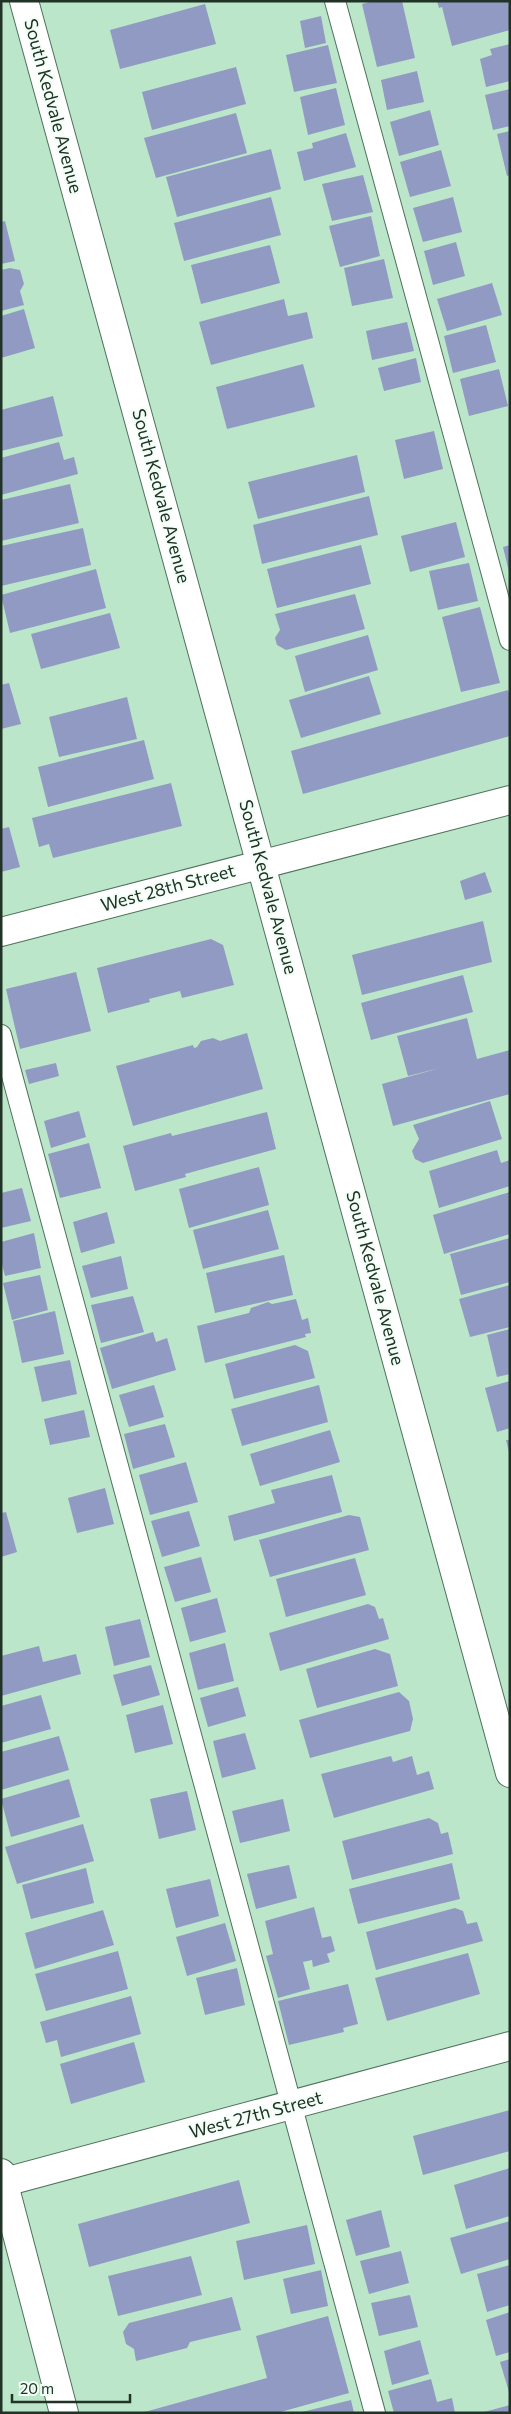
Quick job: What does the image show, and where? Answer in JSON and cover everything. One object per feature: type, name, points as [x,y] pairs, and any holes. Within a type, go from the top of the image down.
[{"type":"street","name":"South Kedvale Avenue","points":[[24,1],[510,1773]]},
{"type":"street","name":"West 28th Street","points":[[1,932],[510,800]]},
{"type":"street","name":"West 27th Street","points":[[2,2180],[510,2046]]},
{"type":"street","points":[[2,2180],[64,2413]]},
{"type":"lane","points":[[335,1],[510,640]]},
{"type":"lane","points":[[1,1035],[375,2413]]},
{"type":"building","points":[[373,1],[402,1],[415,58],[377,67],[362,4]]},
{"type":"building","points":[[437,1],[510,1],[510,30],[452,46],[442,7],[439,8]]},
{"type":"building","points":[[205,4],[216,44],[120,69],[110,30]]},
{"type":"building","points":[[321,16],[326,43],[305,48],[300,21]]},
{"type":"building","points":[[510,44],[510,81],[486,87],[480,59],[492,55],[490,49]]},
{"type":"building","points":[[328,45],[337,83],[294,92],[286,55]]},
{"type":"building","points":[[236,67],[246,104],[152,130],[142,92]]},
{"type":"building","points":[[417,71],[424,102],[387,110],[381,80]]},
{"type":"building","points":[[336,88],[345,125],[308,135],[300,97]]},
{"type":"building","points":[[510,89],[510,126],[493,130],[485,95]]},
{"type":"building","points":[[430,110],[439,145],[399,156],[390,122]]},
{"type":"building","points":[[236,113],[247,153],[156,178],[144,138]]},
{"type":"building","points":[[510,131],[510,175],[507,176],[497,134]]},
{"type":"building","points":[[346,133],[356,167],[304,181],[297,152],[313,148],[312,143]]},
{"type":"building","points":[[271,149],[281,189],[177,217],[166,177]]},
{"type":"building","points":[[441,150],[451,186],[410,197],[400,162]]},
{"type":"building","points":[[363,175],[373,212],[332,221],[322,184]]},
{"type":"building","points":[[271,197],[281,235],[184,261],[174,223]]},
{"type":"building","points":[[453,197],[462,232],[423,242],[413,208]]},
{"type":"building","points":[[371,216],[380,256],[340,267],[329,226]]},
{"type":"building","points":[[5,221],[15,261],[1,264],[1,222]]},
{"type":"building","points":[[456,242],[465,276],[433,285],[424,251]]},
{"type":"building","points":[[270,245],[280,283],[201,304],[191,265]]},
{"type":"building","points":[[384,259],[393,298],[352,306],[344,268]]},
{"type":"building","points":[[10,268],[20,270],[24,284],[20,291],[24,305],[1,311],[1,270]]},
{"type":"building","points":[[492,283],[502,315],[447,331],[437,299]]},
{"type":"building","points":[[284,299],[288,316],[307,312],[313,338],[211,365],[199,322]]},
{"type":"building","points":[[24,309],[35,348],[1,358],[1,316]]},
{"type":"building","points":[[407,322],[414,351],[372,360],[366,331]]},
{"type":"building","points":[[486,325],[496,362],[453,373],[444,336]]},
{"type":"building","points":[[416,358],[421,382],[384,391],[378,368]]},
{"type":"building","points":[[303,364],[315,407],[227,429],[216,387]]},
{"type":"building","points":[[499,369],[508,406],[469,416],[460,379]]},
{"type":"building","points":[[53,396],[63,436],[1,451],[1,410]]},
{"type":"building","points":[[434,431],[443,469],[404,479],[395,440]]},
{"type":"building","points":[[59,442],[64,460],[74,457],[78,474],[1,495],[1,458]]},
{"type":"building","points":[[357,455],[365,492],[258,519],[248,482]]},
{"type":"building","points":[[70,484],[79,523],[1,541],[1,500]]},
{"type":"building","points":[[369,496],[378,535],[262,564],[253,525]]},
{"type":"building","points":[[456,522],[465,557],[410,572],[401,536]]},
{"type":"building","points":[[83,528],[91,565],[1,586],[1,546]]},
{"type":"building","points":[[361,545],[371,584],[277,608],[267,569]]},
{"type":"building","points":[[510,545],[510,572],[509,572],[503,547]]},
{"type":"building","points":[[469,563],[478,601],[438,610],[429,571]]},
{"type":"building","points":[[96,569],[106,608],[10,633],[1,595]]},
{"type":"building","points":[[355,594],[365,629],[286,650],[277,645],[275,638],[280,630],[275,614]]},
{"type":"building","points":[[480,607],[500,683],[461,692],[442,617]]},
{"type":"building","points":[[110,613],[120,648],[41,669],[31,634]]},
{"type":"building","points":[[368,635],[378,670],[305,692],[295,656]]},
{"type":"building","points":[[369,676],[381,714],[301,738],[289,700]]},
{"type":"building","points":[[9,683],[21,724],[1,729],[1,685]]},
{"type":"building","points":[[508,690],[510,696],[510,736],[303,794],[291,751]]},
{"type":"building","points":[[127,697],[137,739],[59,757],[49,717]]},
{"type":"building","points":[[144,740],[154,779],[48,807],[38,767]]},
{"type":"building","points":[[171,783],[182,826],[53,858],[49,844],[39,847],[32,818]]},
{"type":"building","points":[[9,827],[20,867],[1,872],[1,829]]},
{"type":"building","points":[[485,872],[492,892],[465,900],[460,881]]},
{"type":"building","points":[[483,921],[492,962],[362,995],[352,955]]},
{"type":"building","points":[[211,939],[223,945],[234,985],[182,998],[180,991],[149,999],[150,1002],[108,1013],[97,968]]},
{"type":"building","points":[[76,972],[91,1031],[20,1049],[6,989]]},
{"type":"building","points":[[463,975],[473,1012],[371,1040],[361,1003]]},
{"type":"building","points":[[467,1018],[477,1059],[510,1050],[510,1094],[393,1126],[382,1084],[440,1068],[408,1076],[397,1036]]},
{"type":"building","points":[[247,1033],[263,1089],[133,1126],[116,1066],[193,1045],[194,1048],[201,1041],[213,1038],[220,1041]]},
{"type":"building","points":[[56,1063],[59,1076],[29,1084],[25,1070]]},
{"type":"building","points":[[490,1101],[502,1139],[423,1163],[415,1159],[412,1151],[419,1139],[413,1125]]},
{"type":"building","points":[[79,1111],[86,1137],[51,1148],[44,1121]]},
{"type":"building","points":[[267,1112],[276,1149],[185,1174],[186,1177],[135,1191],[123,1146],[171,1133],[172,1136]]},
{"type":"building","points":[[89,1143],[101,1188],[60,1198],[48,1154]]},
{"type":"building","points":[[497,1150],[501,1163],[510,1160],[510,1186],[439,1208],[429,1171]]},
{"type":"building","points":[[259,1167],[269,1205],[189,1228],[179,1189]]},
{"type":"building","points":[[22,1188],[31,1221],[1,1228],[1,1193]]},
{"type":"building","points":[[510,1192],[510,1234],[444,1254],[433,1215]]},
{"type":"building","points":[[268,1210],[279,1249],[203,1269],[193,1230]]},
{"type":"building","points":[[107,1212],[115,1243],[81,1253],[73,1222]]},
{"type":"building","points":[[34,1233],[41,1268],[5,1276],[1,1260],[1,1242]]},
{"type":"building","points":[[510,1238],[510,1282],[461,1295],[450,1254]]},
{"type":"building","points":[[284,1255],[293,1295],[215,1313],[206,1273]]},
{"type":"building","points":[[121,1256],[128,1289],[91,1298],[82,1266]]},
{"type":"building","points":[[40,1275],[48,1310],[12,1320],[3,1283]]},
{"type":"building","points":[[510,1285],[510,1327],[470,1337],[459,1299]]},
{"type":"building","points":[[133,1296],[144,1332],[101,1343],[91,1305]]},
{"type":"building","points":[[296,1299],[302,1320],[308,1318],[311,1333],[305,1334],[306,1337],[205,1363],[197,1326],[249,1313],[251,1308],[268,1302],[272,1304]]},
{"type":"building","points":[[55,1311],[64,1354],[22,1363],[13,1321]]},
{"type":"building","points":[[510,1329],[510,1374],[497,1377],[487,1335]]},
{"type":"building","points":[[153,1332],[156,1342],[167,1338],[176,1370],[112,1389],[100,1348]]},
{"type":"building","points":[[295,1345],[308,1351],[315,1378],[234,1399],[225,1364]]},
{"type":"building","points":[[70,1360],[77,1394],[42,1402],[34,1367]]},
{"type":"building","points":[[510,1381],[510,1428],[497,1432],[485,1388]]},
{"type":"building","points":[[154,1385],[164,1417],[129,1427],[119,1395]]},
{"type":"building","points":[[319,1385],[328,1422],[242,1446],[231,1409]]},
{"type":"building","points":[[84,1410],[90,1437],[50,1445],[44,1419]]},
{"type":"building","points":[[165,1424],[175,1457],[133,1469],[124,1434]]},
{"type":"building","points":[[330,1430],[340,1462],[260,1486],[250,1454]]},
{"type":"building","points":[[506,1440],[510,1440],[510,1452],[509,1452]]},
{"type":"building","points":[[186,1462],[198,1502],[150,1515],[139,1475]]},
{"type":"building","points":[[332,1475],[342,1512],[234,1541],[228,1516],[275,1503],[271,1490]]},
{"type":"building","points":[[105,1488],[114,1524],[77,1533],[68,1498]]},
{"type":"building","points":[[189,1511],[200,1546],[162,1557],[151,1521]]},
{"type":"building","points":[[6,1512],[17,1552],[1,1557],[1,1513]]},
{"type":"building","points":[[349,1515],[360,1517],[369,1550],[270,1577],[259,1540]]},
{"type":"building","points":[[201,1557],[211,1592],[175,1602],[164,1567]]},
{"type":"building","points":[[355,1558],[366,1595],[286,1617],[276,1579]]},
{"type":"building","points":[[217,1598],[226,1632],[190,1642],[181,1608]]},
{"type":"building","points":[[368,1604],[375,1607],[379,1619],[383,1618],[389,1639],[280,1671],[269,1633]]},
{"type":"building","points":[[140,1619],[150,1657],[114,1666],[105,1627]]},
{"type":"building","points":[[225,1643],[234,1681],[198,1690],[189,1653]]},
{"type":"building","points":[[39,1646],[43,1662],[76,1654],[81,1674],[1,1696],[1,1656]]},
{"type":"building","points":[[375,1649],[390,1654],[398,1686],[317,1708],[306,1669]]},
{"type":"building","points":[[151,1665],[160,1695],[122,1706],[113,1675]]},
{"type":"building","points":[[238,1687],[246,1716],[208,1727],[200,1698]]},
{"type":"building","points":[[399,1692],[409,1701],[413,1719],[410,1731],[310,1758],[299,1720]]},
{"type":"building","points":[[41,1695],[51,1729],[1,1743],[1,1706]]},
{"type":"building","points":[[163,1705],[173,1744],[135,1753],[126,1715]]},
{"type":"building","points":[[245,1733],[256,1769],[222,1778],[213,1741]]},
{"type":"building","points":[[59,1736],[69,1770],[1,1790],[1,1752]]},
{"type":"building","points":[[391,1756],[393,1762],[412,1756],[417,1775],[429,1771],[434,1789],[334,1818],[321,1774]]},
{"type":"building","points":[[69,1779],[80,1817],[11,1837],[1,1799]]},
{"type":"building","points":[[187,1791],[196,1830],[159,1839],[150,1799]]},
{"type":"building","points":[[283,1799],[290,1831],[240,1843],[232,1811]]},
{"type":"building","points":[[429,1818],[438,1823],[441,1834],[448,1832],[453,1854],[352,1880],[342,1841]]},
{"type":"building","points":[[83,1824],[94,1861],[17,1884],[5,1847]]},
{"type":"building","points":[[452,1863],[460,1899],[358,1924],[349,1889]]},
{"type":"building","points":[[289,1865],[297,1898],[256,1909],[247,1874]]},
{"type":"building","points":[[86,1868],[94,1903],[31,1919],[22,1885]]},
{"type":"building","points":[[210,1879],[219,1916],[176,1928],[166,1889]]},
{"type":"building","points":[[314,1907],[322,1938],[331,1936],[335,1951],[327,1954],[330,1962],[313,1967],[312,1960],[303,1962],[310,1989],[278,1998],[266,1956],[273,1954],[265,1921]]},
{"type":"building","points":[[455,1908],[463,1911],[467,1924],[477,1922],[483,1941],[376,1970],[366,1932]]},
{"type":"building","points":[[103,1910],[114,1945],[35,1969],[25,1933]]},
{"type":"building","points":[[225,1923],[236,1961],[187,1976],[176,1937]]},
{"type":"building","points":[[118,1951],[128,1989],[46,2011],[35,1974]]},
{"type":"building","points":[[468,1953],[480,1994],[387,2021],[375,1978]]},
{"type":"building","points":[[237,1968],[245,2005],[205,2015],[196,1978]]},
{"type":"building","points":[[348,1984],[358,2024],[343,2028],[344,2032],[289,2045],[278,2001]]},
{"type":"building","points":[[131,1996],[141,2034],[61,2057],[57,2040],[46,2043],[40,2022]]},
{"type":"building","points":[[134,2042],[145,2082],[71,2104],[60,2064]]},
{"type":"building","points":[[510,2110],[510,2151],[423,2175],[413,2136]]},
{"type":"building","points":[[510,2168],[510,2216],[466,2229],[454,2185]]},
{"type":"building","points":[[239,2180],[250,2223],[89,2267],[78,2224]]},
{"type":"building","points":[[381,2210],[390,2247],[356,2256],[346,2220]]},
{"type":"building","points":[[510,2221],[510,2259],[461,2274],[450,2238]]},
{"type":"building","points":[[307,2225],[315,2264],[244,2280],[236,2241]]},
{"type":"building","points":[[401,2251],[409,2283],[369,2294],[360,2261]]},
{"type":"building","points":[[191,2256],[202,2295],[118,2316],[108,2276]]},
{"type":"building","points":[[510,2265],[510,2305],[487,2312],[477,2274]]},
{"type":"building","points":[[321,2270],[328,2306],[291,2314],[283,2279]]},
{"type":"building","points":[[410,2295],[418,2327],[379,2336],[371,2303]]},
{"type":"building","points":[[232,2297],[241,2330],[190,2342],[187,2348],[136,2361],[134,2349],[126,2344],[123,2332],[129,2323]]},
{"type":"building","points":[[510,2312],[510,2352],[496,2356],[486,2320]]},
{"type":"building","points":[[328,2316],[349,2393],[277,2413],[141,2413],[267,2378],[256,2336]]},
{"type":"building","points":[[420,2340],[429,2374],[392,2385],[384,2351]]},
{"type":"building","points":[[510,2359],[510,2392],[509,2392],[500,2362]]},
{"type":"building","points":[[431,2379],[437,2402],[452,2398],[455,2413],[394,2413],[388,2391]]},
{"type":"building","points":[[351,2400],[354,2413],[302,2413],[302,2412]]},
{"type":"building","points":[[510,2405],[510,2413],[484,2413],[484,2412]]}]
